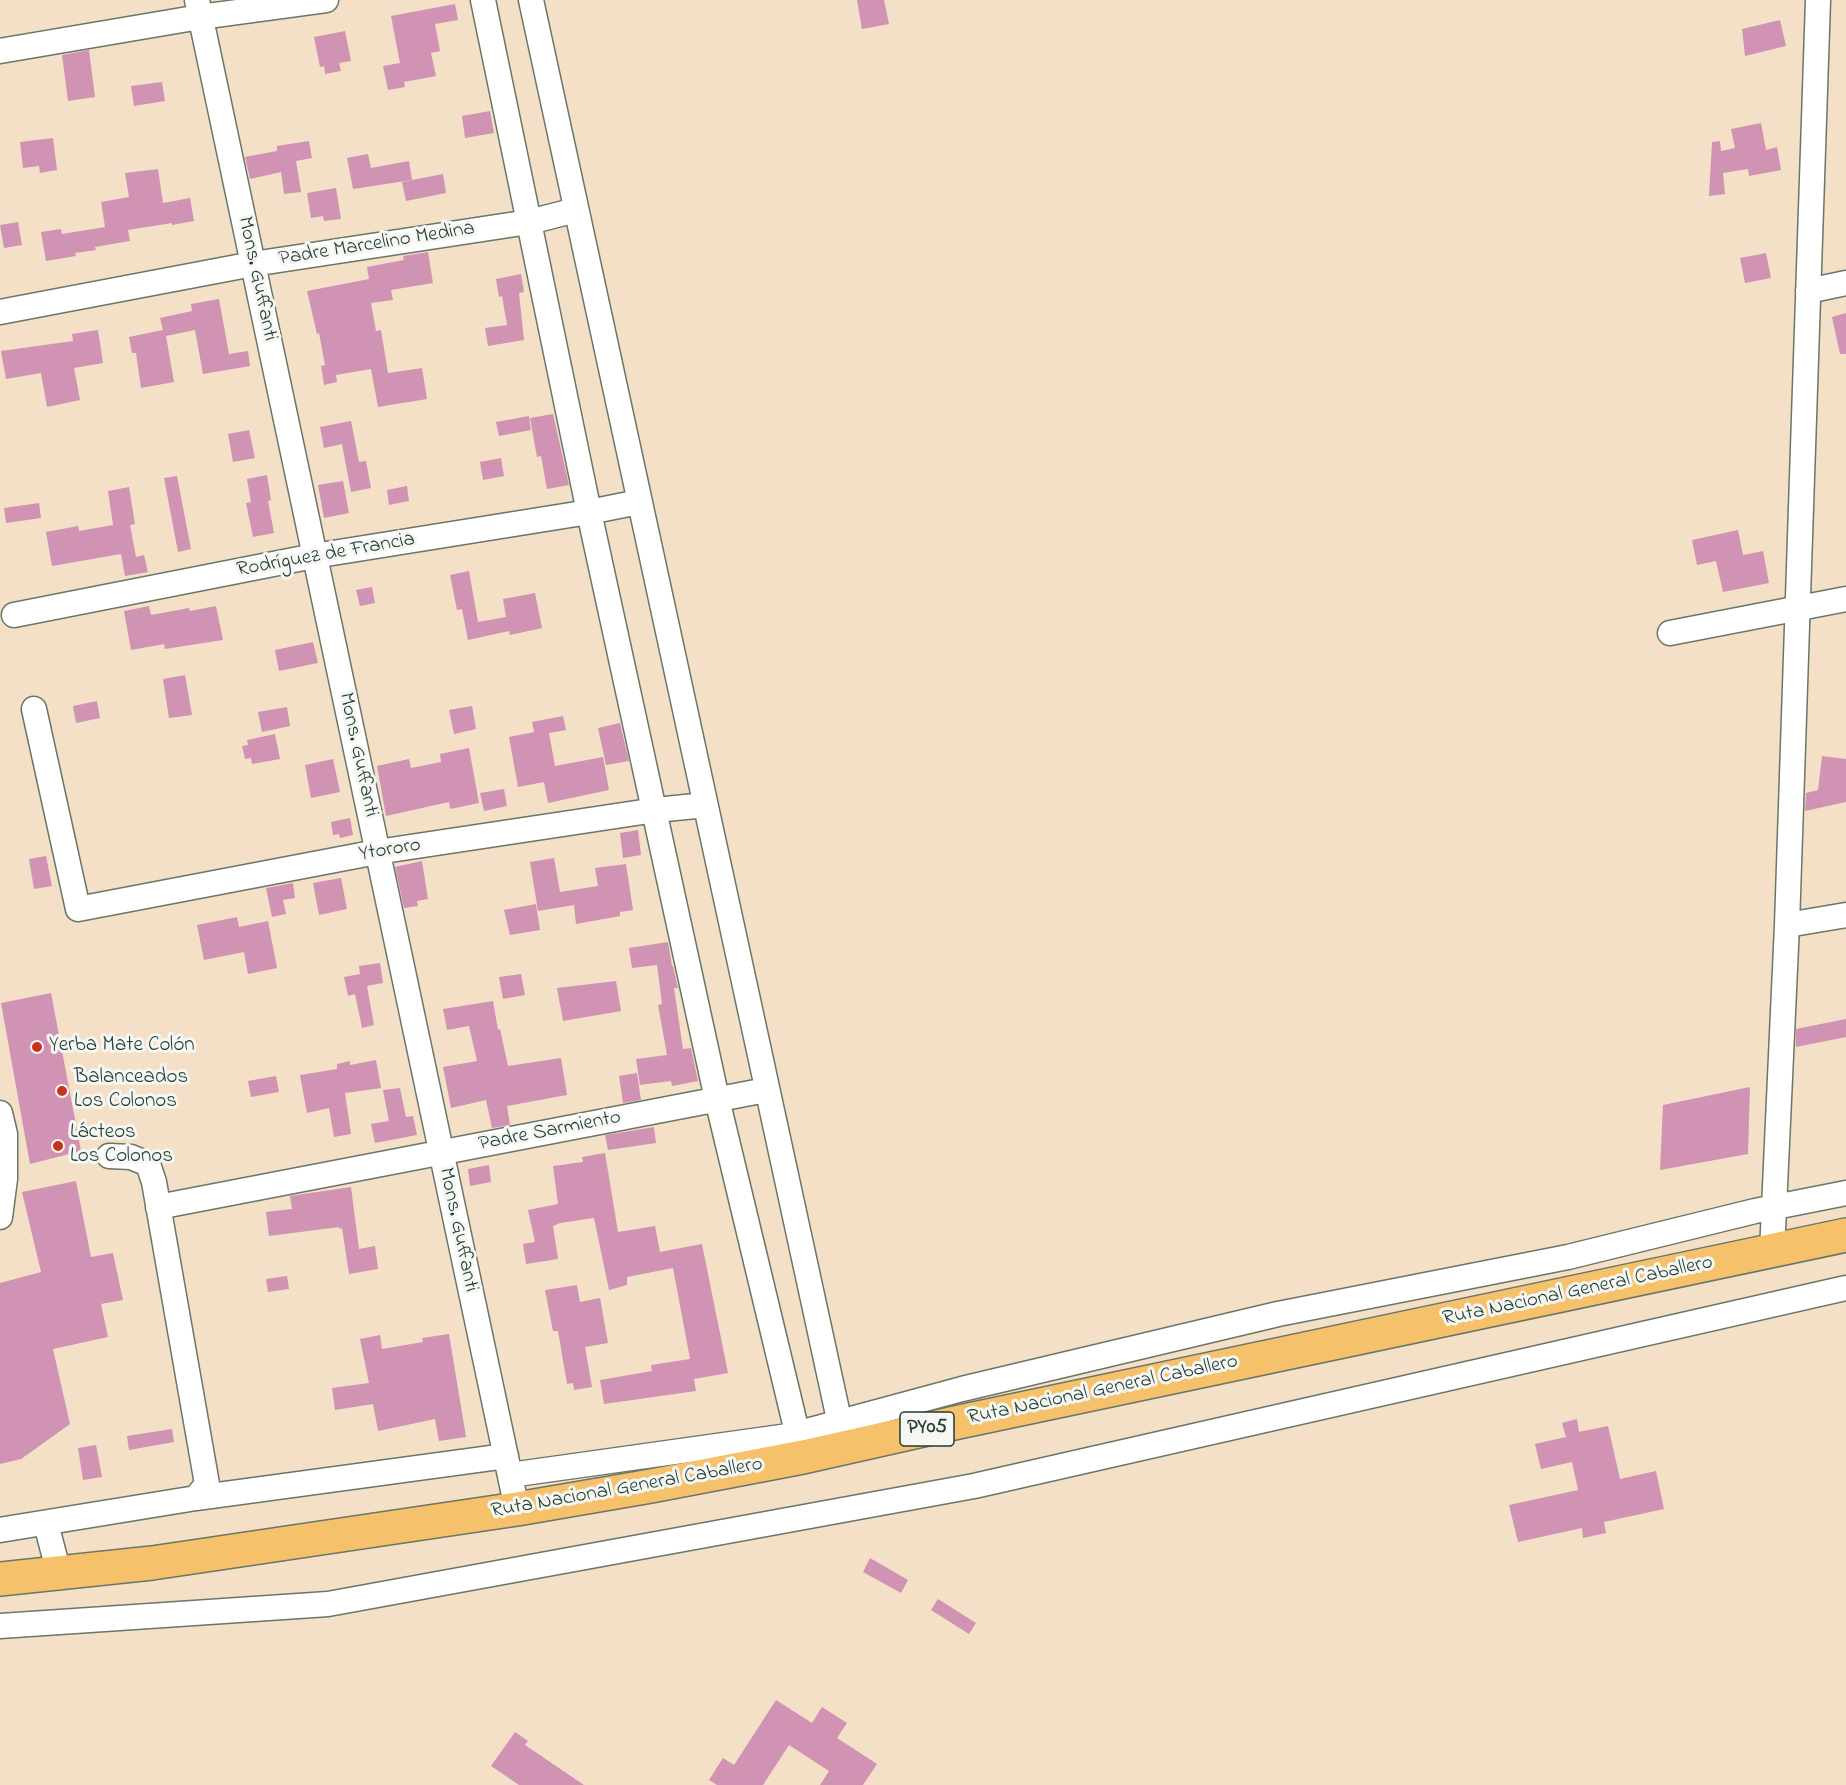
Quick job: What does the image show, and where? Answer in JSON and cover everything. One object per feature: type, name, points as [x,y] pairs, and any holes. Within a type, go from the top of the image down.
[{"type":"highway","name":"Ruta Nacional General Caballero","points":[[0,1579],[152,1563],[517,1509],[651,1486],[842,1435],[982,1417],[1846,1235]]},
{"type":"street","points":[[0,51],[198,8],[326,0]]},
{"type":"street","points":[[0,1530],[196,1498],[508,1466],[801,1445],[717,1099],[656,810],[589,512],[483,0]]},
{"type":"street","points":[[531,0],[842,1435],[962,1389],[1278,1314],[1568,1257],[1846,1192]]},
{"type":"street","points":[[1772,1252],[1787,925],[1818,0]]},
{"type":"street","name":"Mons. Guffanti","points":[[198,8],[517,1509]]},
{"type":"street","name":"Padre Marcelino Medina","points":[[0,312],[253,264],[529,222],[576,210]]},
{"type":"street","points":[[1808,291],[1846,283]]},
{"type":"street","name":"Rodríguez de Francia","points":[[14,615],[314,556],[639,502]]},
{"type":"street","points":[[1670,633],[1846,599]]},
{"type":"street","name":"Ytororo","points":[[34,709],[78,909],[377,852],[656,810],[705,805]]},
{"type":"street","points":[[1787,925],[1846,915]]},
{"type":"street","name":"Padre Sarmiento","points":[[158,1207],[766,1090]]},
{"type":"street","points":[[0,1113],[4,1134],[5,1168],[0,1217]]},
{"type":"street","points":[[109,1156],[131,1156],[148,1164],[154,1182],[207,1484],[196,1498]]},
{"type":"street","points":[[0,1626],[328,1604],[950,1491],[1846,1288]]},
{"type":"street","points":[[46,1524],[59,1573]]},
{"type":"building","points":[[857,0],[884,0],[889,24],[862,29]]},
{"type":"building","points":[[455,4],[458,20],[435,24],[440,51],[431,53],[436,76],[404,82],[405,87],[388,90],[383,66],[400,63],[391,16]]},
{"type":"building","points":[[1780,20],[1786,46],[1745,56],[1742,29]]},
{"type":"building","points":[[345,31],[351,61],[339,63],[341,71],[325,74],[324,66],[320,67],[314,37]]},
{"type":"building","points":[[89,50],[95,97],[68,101],[62,55]]},
{"type":"building","points":[[162,82],[165,101],[134,106],[131,86]]},
{"type":"building","points":[[490,111],[494,133],[465,138],[462,116]]},
{"type":"building","points":[[1761,123],[1766,150],[1777,147],[1781,170],[1749,176],[1748,169],[1723,173],[1725,194],[1709,196],[1712,142],[1720,141],[1721,151],[1735,148],[1731,129]]},
{"type":"building","points":[[53,138],[57,170],[40,173],[39,166],[23,168],[20,142]]},
{"type":"building","points":[[309,141],[312,158],[296,161],[301,192],[284,194],[281,172],[250,179],[245,157],[277,151],[277,146]]},
{"type":"building","points":[[368,154],[371,168],[409,161],[412,180],[353,189],[347,158]]},
{"type":"building","points":[[158,169],[163,203],[190,198],[194,221],[128,230],[130,241],[95,247],[96,250],[75,253],[76,256],[46,261],[41,232],[61,229],[62,234],[105,227],[101,202],[129,197],[125,173]]},
{"type":"building","points":[[443,174],[446,193],[406,201],[402,182]]},
{"type":"building","points":[[336,188],[341,219],[324,221],[323,216],[311,218],[307,193]]},
{"type":"building","points":[[18,222],[22,245],[4,248],[0,225]]},
{"type":"building","points":[[428,252],[433,283],[391,290],[393,300],[371,303],[376,331],[381,330],[388,373],[422,368],[427,399],[378,407],[371,369],[336,375],[337,382],[324,385],[321,366],[325,365],[307,291],[369,279],[367,267],[404,260],[403,256]]},
{"type":"building","points":[[1766,253],[1771,278],[1745,283],[1740,258]]},
{"type":"building","points":[[521,274],[524,292],[519,293],[524,340],[488,346],[485,328],[507,325],[502,296],[499,297],[496,279]]},
{"type":"building","points":[[219,299],[229,354],[248,351],[250,366],[203,374],[195,330],[166,336],[174,382],[141,388],[136,353],[132,353],[129,337],[163,330],[160,318],[192,311],[191,304]]},
{"type":"building","points":[[1846,313],[1846,354],[1840,354],[1832,317]]},
{"type":"building","points":[[98,330],[103,363],[74,368],[80,400],[47,407],[41,373],[6,379],[1,351],[73,341],[72,334]]},
{"type":"building","points":[[553,414],[569,485],[547,489],[541,456],[537,457],[530,418]]},
{"type":"building","points":[[529,416],[531,430],[499,436],[496,422]]},
{"type":"building","points":[[351,421],[359,462],[366,461],[371,488],[351,492],[342,444],[324,448],[320,427]]},
{"type":"building","points":[[249,430],[255,458],[233,462],[228,434]]},
{"type":"building","points":[[501,458],[504,476],[483,480],[480,462]]},
{"type":"building","points":[[267,475],[271,500],[268,501],[274,533],[253,537],[246,503],[251,502],[247,479]]},
{"type":"building","points":[[177,476],[191,549],[178,552],[164,478]]},
{"type":"building","points":[[343,481],[349,513],[324,518],[318,485]]},
{"type":"building","points":[[407,486],[409,501],[389,505],[387,490]]},
{"type":"building","points":[[129,487],[135,524],[130,525],[136,557],[144,555],[148,572],[125,576],[121,554],[52,566],[46,532],[78,526],[79,531],[113,525],[108,491]]},
{"type":"building","points":[[39,503],[41,518],[6,523],[4,508]]},
{"type":"building","points":[[1738,530],[1743,555],[1763,551],[1769,583],[1723,592],[1716,561],[1697,565],[1692,540]]},
{"type":"building","points":[[469,571],[478,622],[506,617],[503,599],[535,593],[542,628],[510,635],[509,631],[468,640],[462,609],[457,610],[450,575]]},
{"type":"building","points":[[372,587],[375,603],[360,606],[356,590]]},
{"type":"building","points":[[149,606],[151,615],[216,606],[223,640],[165,649],[164,644],[131,650],[124,611]]},
{"type":"building","points":[[313,642],[318,663],[279,671],[275,650]]},
{"type":"building","points":[[185,675],[192,715],[169,718],[163,679]]},
{"type":"building","points":[[97,701],[100,718],[76,723],[73,706]]},
{"type":"building","points":[[472,706],[476,729],[454,734],[449,710]]},
{"type":"building","points":[[287,707],[290,726],[262,732],[258,712]]},
{"type":"building","points":[[563,716],[566,730],[549,733],[555,766],[603,757],[609,790],[548,803],[544,782],[518,787],[509,737],[534,732],[532,722]]},
{"type":"building","points":[[620,723],[629,761],[606,765],[598,728]]},
{"type":"building","points":[[275,734],[280,759],[252,764],[251,758],[245,759],[242,746],[248,745],[247,740]]},
{"type":"building","points":[[469,748],[479,803],[450,809],[449,802],[386,816],[377,766],[409,759],[411,768],[441,762],[440,754]]},
{"type":"building","points":[[1822,756],[1846,759],[1846,802],[1805,811],[1806,793],[1818,790]]},
{"type":"building","points":[[333,759],[340,792],[311,798],[305,765]]},
{"type":"building","points":[[504,789],[507,806],[484,811],[480,793]]},
{"type":"building","points":[[350,818],[353,835],[340,838],[339,834],[333,835],[331,822]]},
{"type":"building","points":[[638,830],[641,855],[623,858],[620,833]]},
{"type":"building","points":[[46,856],[52,886],[34,889],[29,859]]},
{"type":"building","points":[[554,858],[560,892],[598,886],[595,868],[626,864],[633,910],[620,912],[620,916],[576,924],[574,905],[538,911],[530,862]]},
{"type":"building","points":[[422,861],[428,899],[417,901],[418,906],[404,908],[395,867]]},
{"type":"building","points":[[341,878],[347,909],[319,915],[313,883]]},
{"type":"building","points":[[293,883],[295,898],[283,900],[286,914],[272,917],[266,888]]},
{"type":"building","points":[[536,904],[540,930],[510,935],[504,910]]},
{"type":"building","points":[[237,917],[239,927],[268,921],[277,968],[248,974],[244,952],[204,960],[197,925]]},
{"type":"building","points":[[668,942],[678,988],[674,988],[683,1049],[691,1048],[698,1081],[672,1086],[671,1081],[640,1085],[636,1059],[667,1055],[658,1005],[662,1004],[657,965],[632,968],[629,948]]},
{"type":"building","points":[[380,963],[383,983],[367,986],[374,1025],[362,1028],[355,994],[348,996],[344,977],[360,974],[359,966]]},
{"type":"building","points":[[521,974],[525,995],[503,999],[499,977]]},
{"type":"building","points":[[616,981],[621,1011],[563,1021],[557,988]]},
{"type":"building","points":[[51,993],[81,1151],[30,1164],[1,1003]]},
{"type":"building","points":[[493,1001],[508,1066],[561,1058],[567,1095],[507,1106],[510,1125],[492,1128],[486,1100],[451,1108],[443,1067],[477,1061],[469,1026],[447,1030],[443,1009]]},
{"type":"building","points":[[1846,1019],[1846,1037],[1796,1047],[1796,1029]]},
{"type":"building","points":[[376,1060],[381,1088],[345,1093],[351,1134],[334,1137],[329,1108],[307,1113],[300,1075],[337,1069],[337,1064],[350,1061],[350,1065]]},
{"type":"building","points":[[637,1073],[641,1100],[623,1103],[619,1076]]},
{"type":"building","points":[[276,1076],[279,1092],[251,1097],[248,1081]]},
{"type":"building","points":[[1750,1087],[1748,1154],[1660,1170],[1663,1105]]},
{"type":"building","points":[[400,1088],[406,1117],[413,1116],[417,1135],[375,1143],[371,1124],[389,1121],[383,1090]]},
{"type":"building","points":[[654,1127],[656,1143],[608,1150],[605,1135]]},
{"type":"building","points":[[605,1153],[618,1232],[655,1226],[660,1252],[702,1244],[728,1373],[694,1379],[696,1391],[604,1404],[600,1380],[652,1371],[651,1365],[690,1359],[673,1268],[627,1277],[627,1285],[609,1290],[594,1218],[553,1226],[558,1259],[526,1264],[523,1244],[535,1242],[528,1210],[558,1204],[553,1166],[583,1162],[582,1157]]},
{"type":"building","points":[[489,1165],[491,1182],[470,1186],[468,1169]]},
{"type":"building","points":[[76,1181],[91,1257],[113,1253],[123,1300],[101,1304],[108,1337],[53,1349],[70,1424],[21,1459],[0,1464],[0,1283],[41,1272],[22,1192]]},
{"type":"building","points":[[351,1187],[359,1249],[375,1246],[378,1269],[349,1274],[342,1228],[339,1229],[339,1227],[269,1236],[266,1212],[292,1209],[290,1196]]},
{"type":"building","points":[[287,1276],[289,1289],[268,1292],[266,1279]]},
{"type":"building","points":[[577,1285],[580,1302],[600,1298],[608,1343],[585,1347],[592,1387],[574,1390],[573,1383],[567,1384],[558,1331],[553,1331],[545,1290]]},
{"type":"building","points":[[449,1334],[466,1437],[439,1441],[435,1419],[378,1431],[373,1404],[335,1410],[332,1388],[369,1383],[360,1339],[380,1335],[382,1349],[423,1342],[422,1338]]},
{"type":"building","points":[[1577,1419],[1579,1432],[1608,1426],[1620,1479],[1656,1471],[1664,1509],[1604,1522],[1606,1533],[1583,1538],[1582,1528],[1518,1542],[1509,1505],[1578,1490],[1572,1462],[1541,1469],[1535,1444],[1566,1437],[1562,1423]]},
{"type":"building","points":[[172,1429],[174,1442],[129,1450],[127,1436]]},
{"type":"building","points":[[96,1445],[102,1477],[83,1480],[78,1448]]},
{"type":"building","points":[[870,1558],[908,1580],[901,1593],[863,1572]]},
{"type":"building","points":[[938,1599],[976,1623],[969,1634],[931,1610]]},
{"type":"building","points":[[776,1700],[812,1723],[822,1707],[847,1723],[837,1738],[877,1764],[863,1785],[820,1785],[829,1771],[789,1745],[763,1785],[717,1785],[709,1780],[723,1758],[734,1765]]},
{"type":"building","points":[[515,1732],[528,1741],[525,1745],[584,1785],[519,1785],[491,1766]]},
{"type":"place","name":"Yerba Mate Colón","points":[[37,1047]]},
{"type":"place","name":"Balanceados Los Colonos","points":[[62,1091]]},
{"type":"place","name":"Lácteos Los Colonos","points":[[58,1146]]}]
